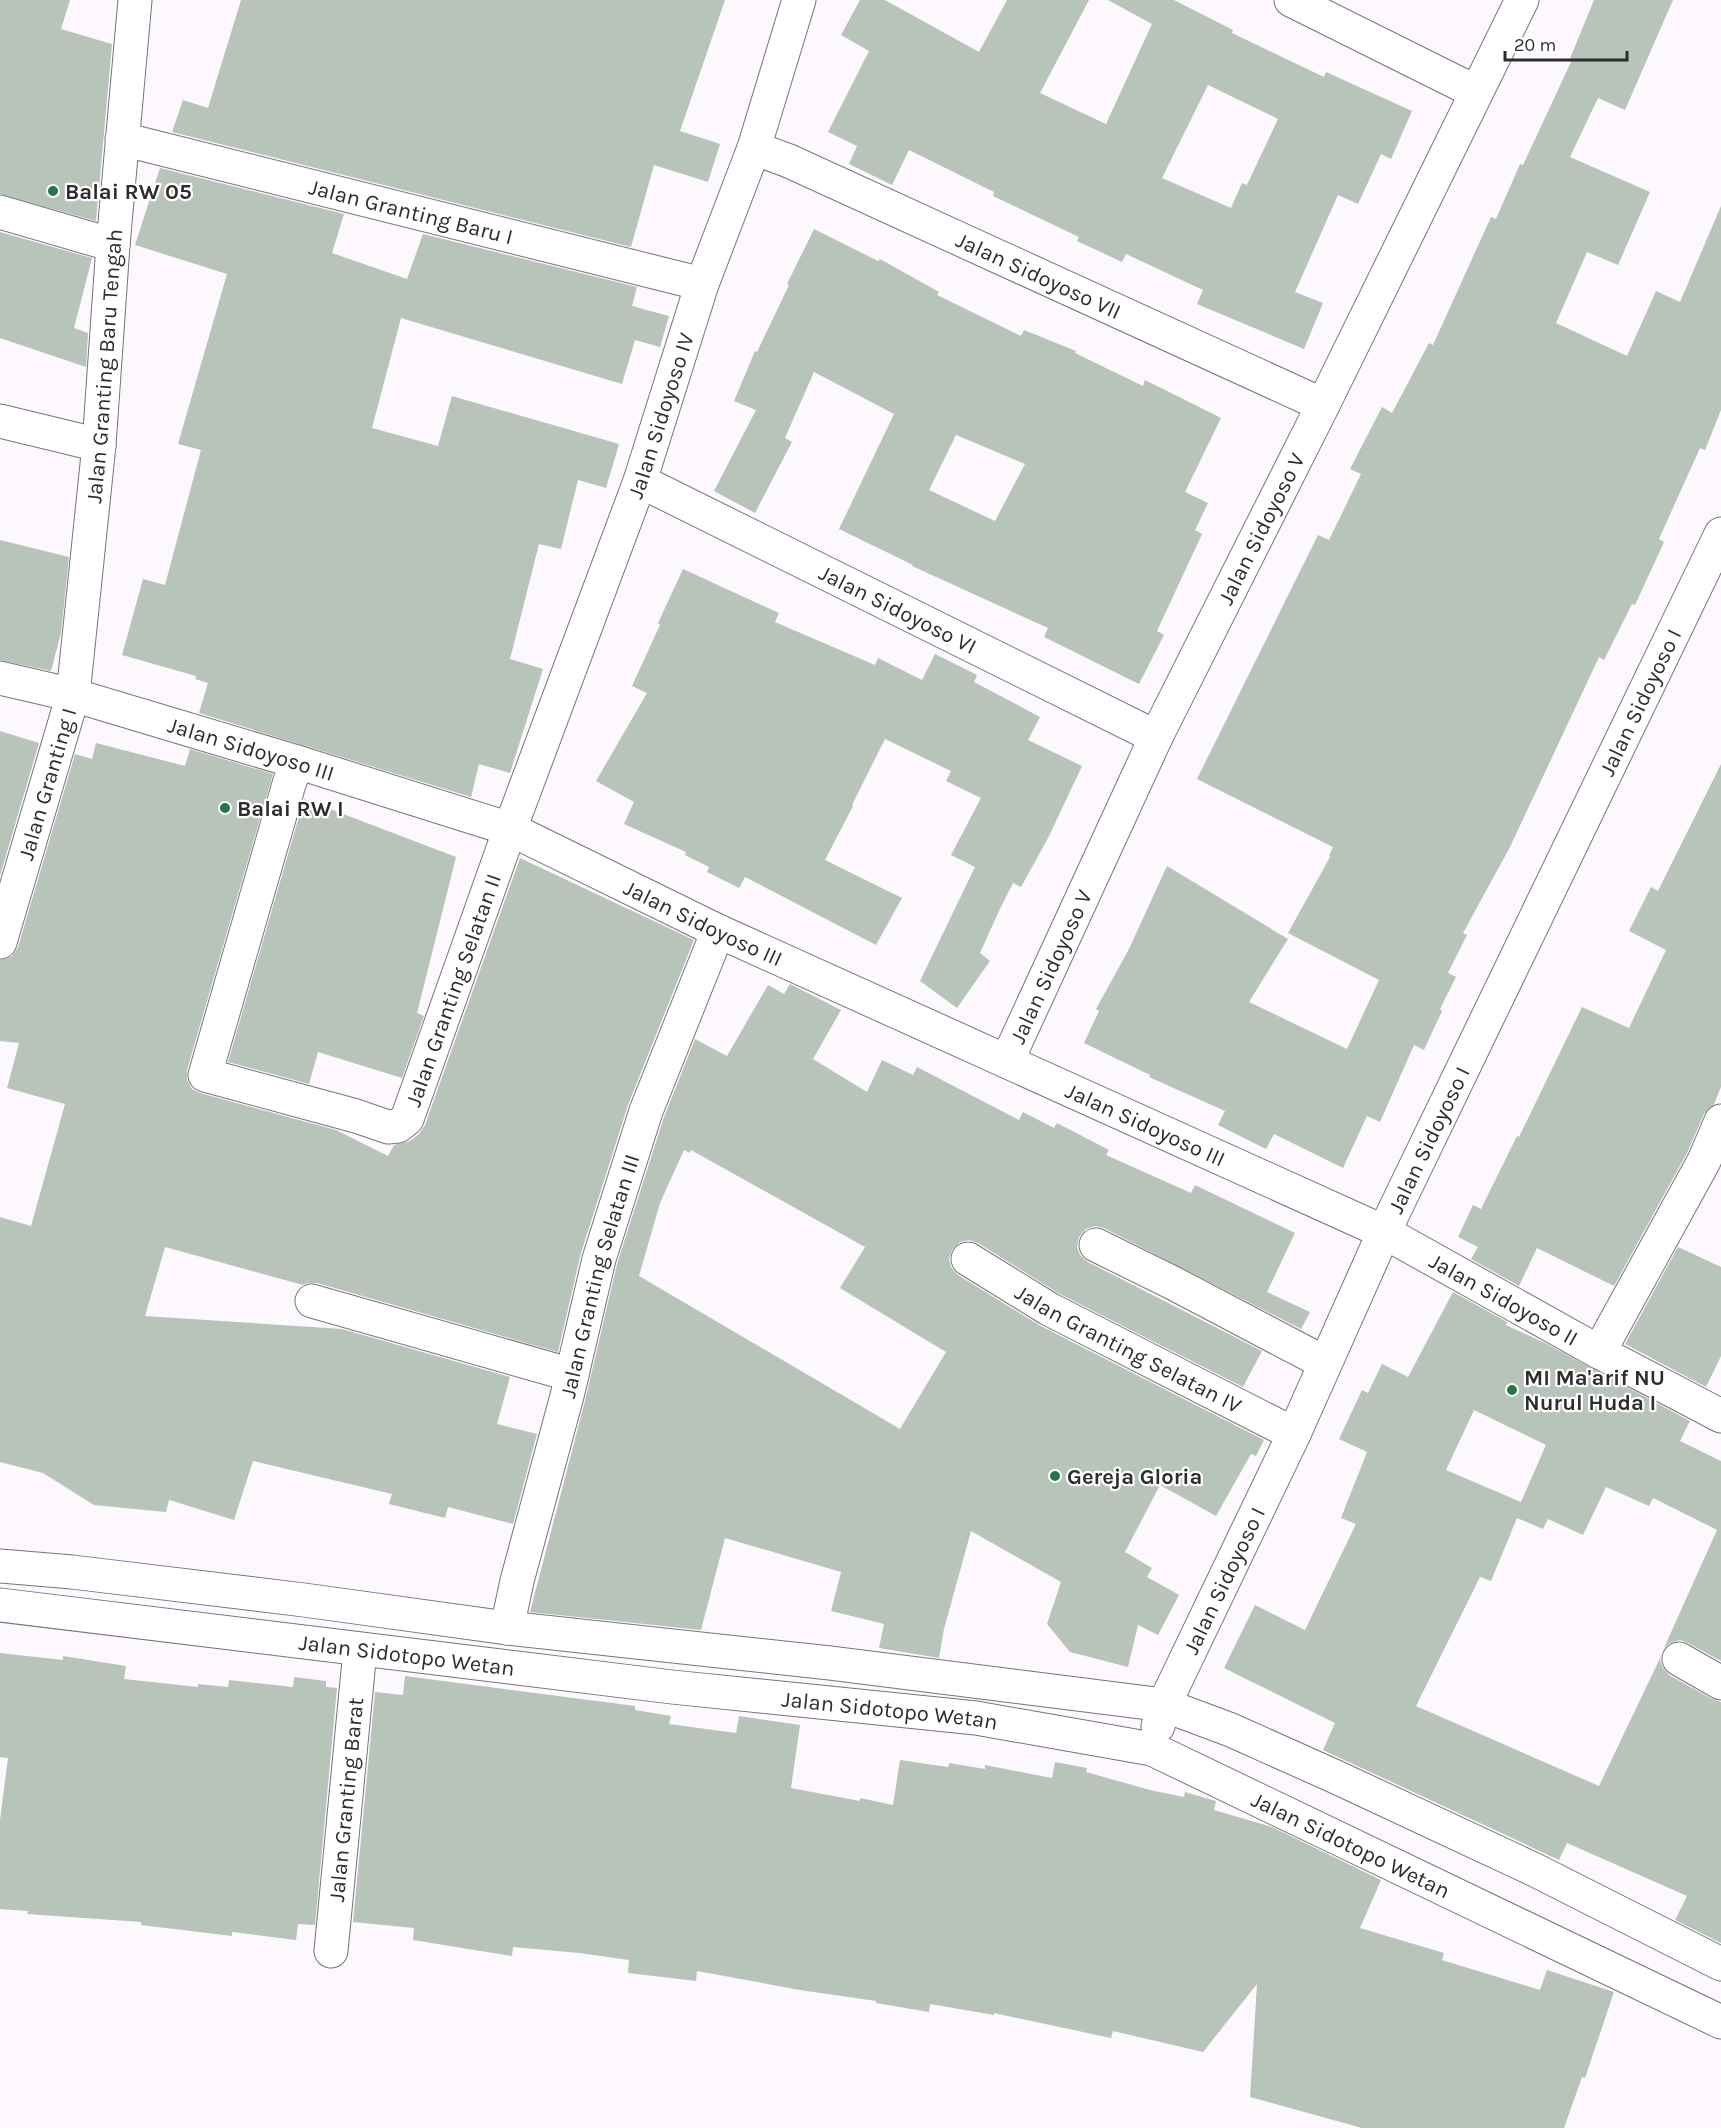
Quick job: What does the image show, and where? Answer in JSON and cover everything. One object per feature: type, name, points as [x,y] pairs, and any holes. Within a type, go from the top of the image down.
[{"type":"street","name":"Jalan Granting Baru Tengah","points":[[73,695],[99,445],[113,246],[135,0]]},
{"type":"street","name":"Jalan Sidoyoso IV","points":[[510,829],[640,481],[702,284],[754,148],[799,0]]},
{"type":"street","points":[[1291,0],[1476,92]]},
{"type":"street","name":"Jalan Sidoyoso V","points":[[1006,1061],[1156,737],[1323,405],[1522,0]]},
{"type":"street","name":"Jalan Granting Baru I","points":[[122,139],[702,284]]},
{"type":"street","name":"Jalan Sidoyoso VII","points":[[754,148],[789,161],[1323,405]]},
{"type":"street","points":[[0,212],[113,246]]},
{"type":"street","points":[[0,421],[99,445]]},
{"type":"street","name":"Jalan Sidoyoso VI","points":[[640,481],[1156,737]]},
{"type":"street","name":"Jalan Sidoyoso I","points":[[1152,1749],[1164,1705],[1294,1434],[1384,1232],[1721,534]]},
{"type":"street","name":"Jalan Sidoyoso III","points":[[0,678],[73,695],[510,829],[718,931],[1384,1232]]},
{"type":"street","name":"Jalan Granting I","points":[[0,942],[73,695]]},
{"type":"street","name":"Jalan Granting Selatan II","points":[[297,762],[205,1075],[356,1116],[388,1127],[398,1126],[407,1119],[510,829]]},
{"type":"street","name":"Jalan Granting Selatan III","points":[[507,1628],[517,1581],[572,1375],[599,1259],[646,1111],[718,931]]},
{"type":"street","points":[[1599,1352],[1712,1165],[1721,1121]]},
{"type":"street","name":"Jalan Sidoyoso II","points":[[1384,1232],[1599,1352],[1721,1416]]},
{"type":"street","points":[[1096,1245],[1325,1363]]},
{"type":"street","name":"Jalan Granting Selatan IV","points":[[968,1259],[1049,1309],[1294,1434]]},
{"type":"street","points":[[312,1300],[572,1375]]},
{"type":"street","name":"Jalan Sidotopo Wetan","points":[[0,1566],[72,1572],[507,1628],[830,1664],[1164,1705],[1231,1730],[1336,1777],[1535,1870],[1721,1964]]},
{"type":"street","points":[[70,1613],[72,1572]]},
{"type":"street","name":"Jalan Sidotopo Wetan","points":[[0,1605],[672,1687],[976,1718],[1152,1749],[1721,2022]]},
{"type":"street","name":"Jalan Granting Barat","points":[[331,1951],[360,1650]]},
{"type":"street","points":[[1679,1659],[1721,1683]]},
{"type":"building","points":[[0,0],[70,0],[61,29],[112,44],[96,221],[0,194]]},
{"type":"building","points":[[241,0],[725,0],[680,131],[720,144],[708,182],[654,165],[631,247],[172,132],[183,100],[208,108]]},
{"type":"building","points":[[860,0],[885,0],[979,52],[1007,0],[1089,0],[1040,93],[1106,124],[1152,24],[1108,0],[1174,0],[1233,30],[1232,33],[1324,77],[1326,72],[1412,111],[1391,159],[1381,154],[1358,204],[1338,195],[1295,292],[1323,303],[1304,349],[1197,304],[1203,290],[1126,254],[1122,262],[1077,241],[1079,237],[993,196],[994,192],[909,150],[892,185],[849,164],[857,146],[828,132],[869,51],[841,35]],"holes":[[[1208,85],[1278,119],[1247,185],[1242,183],[1231,208],[1162,178]]]},
{"type":"building","points":[[1594,0],[1673,0],[1625,110],[1598,98],[1570,157],[1650,192],[1618,265],[1587,252],[1556,323],[1627,356],[1656,291],[1680,302],[1721,206],[1721,410],[1705,450],[1700,448],[1659,539],[1664,542],[1635,605],[1632,604],[1604,660],[1599,657],[1510,847],[1463,933],[1467,935],[1448,973],[1456,977],[1440,1009],[1442,1011],[1424,1050],[1414,1045],[1380,1122],[1367,1116],[1343,1168],[1274,1134],[1266,1149],[1218,1125],[1225,1111],[1149,1077],[1150,1075],[1084,1043],[1099,1011],[1096,1009],[1129,949],[1167,866],[1288,939],[1249,1002],[1347,1049],[1379,980],[1288,933],[1330,857],[1333,847],[1197,779],[1318,535],[1329,540],[1361,474],[1350,469],[1382,407],[1392,413],[1429,343],[1433,345],[1491,217],[1496,219],[1520,164],[1523,165],[1571,62],[1569,61]]},
{"type":"building","points":[[160,168],[344,214],[332,253],[407,279],[423,234],[637,287],[632,306],[669,316],[660,347],[635,340],[622,384],[401,318],[372,428],[438,446],[452,396],[619,444],[606,488],[578,480],[561,549],[539,544],[510,659],[543,669],[510,773],[479,764],[471,797],[199,713],[208,683],[195,679],[196,676],[122,655],[143,579],[165,585],[201,450],[178,444],[227,274],[135,245]]},
{"type":"building","points":[[814,229],[878,261],[880,259],[939,292],[937,295],[1021,336],[1024,330],[1076,351],[1075,353],[1143,386],[1145,380],[1221,418],[1185,492],[1208,503],[1195,530],[1202,534],[1157,631],[1164,635],[1139,684],[1044,637],[1048,628],[912,566],[839,529],[894,414],[814,372],[785,438],[792,442],[755,513],[714,491],[756,410],[734,401],[755,351],[757,352],[789,285],[787,284]],"holes":[[[956,435],[1025,464],[995,521],[929,490]]]},
{"type":"building","points":[[0,232],[92,258],[74,328],[88,333],[86,367],[0,338]]},
{"type":"building","points":[[0,540],[69,557],[61,633],[51,671],[0,660]]},
{"type":"building","points":[[683,569],[779,613],[775,622],[875,665],[878,658],[922,680],[935,654],[977,675],[974,682],[1040,717],[1028,740],[1082,766],[1048,838],[1021,887],[1013,883],[998,913],[980,953],[990,961],[957,1008],[920,981],[975,867],[951,855],[981,798],[946,781],[951,771],[885,739],[825,860],[902,898],[876,945],[745,877],[739,888],[707,872],[709,867],[685,855],[686,852],[624,824],[634,802],[596,781],[647,693],[632,686]]},
{"type":"building","points":[[0,731],[39,743],[0,876]]},
{"type":"building","points":[[96,743],[185,766],[190,749],[273,774],[187,1070],[187,1080],[192,1089],[200,1093],[336,1130],[388,1156],[394,1145],[410,1141],[425,1125],[520,858],[694,940],[628,1105],[581,1253],[558,1352],[317,1283],[303,1285],[165,1247],[145,1316],[342,1329],[510,1377],[497,1424],[537,1434],[513,1524],[448,1507],[445,1518],[389,1504],[392,1494],[253,1461],[234,1520],[169,1500],[166,1512],[94,1505],[43,1473],[0,1462],[0,1217],[31,1226],[65,1104],[7,1088],[19,1043],[0,1041],[0,960],[12,956],[18,947],[75,754],[92,759]]},
{"type":"building","points":[[1721,764],[1721,1087],[1714,1104],[1704,1114],[1687,1153],[1614,1286],[1537,1248],[1519,1286],[1471,1259],[1478,1247],[1458,1237],[1473,1205],[1481,1209],[1582,1007],[1629,1028],[1666,950],[1629,931],[1651,887],[1658,891]]},
{"type":"building","points":[[304,799],[456,857],[417,1013],[424,1016],[402,1078],[318,1052],[309,1084],[228,1062]]},
{"type":"building","points":[[790,984],[841,1010],[813,1059],[867,1092],[882,1060],[913,1075],[917,1067],[1019,1120],[1023,1112],[1054,1128],[1057,1123],[1109,1150],[1106,1155],[1191,1193],[1195,1185],[1295,1233],[1267,1292],[1310,1312],[1301,1329],[1104,1228],[1095,1226],[1086,1229],[1079,1237],[1077,1247],[1080,1255],[1088,1262],[1262,1351],[1243,1387],[1058,1293],[978,1243],[969,1240],[960,1242],[952,1250],[949,1259],[951,1267],[958,1275],[1039,1325],[1264,1440],[1256,1456],[1251,1454],[1216,1516],[1160,1485],[1125,1552],[1152,1568],[1147,1577],[1179,1595],[1158,1635],[1138,1625],[1128,1667],[1070,1652],[1047,1624],[1061,1582],[971,1531],[944,1629],[939,1658],[879,1648],[884,1624],[831,1611],[841,1572],[725,1538],[701,1630],[530,1612],[585,1401],[617,1264],[664,1117],[695,1039],[727,1056],[768,985],[784,994]],"holes":[[[684,1150],[690,1153],[691,1150],[865,1247],[840,1288],[946,1352],[900,1429],[639,1276],[660,1203]]]},
{"type":"building","points":[[1678,1247],[1721,1267],[1721,1356],[1706,1387],[1625,1344]]},
{"type":"building","points":[[1453,1292],[1507,1322],[1506,1325],[1547,1344],[1690,1421],[1680,1441],[1721,1461],[1721,1661],[1680,1640],[1664,1648],[1717,1530],[1653,1498],[1649,1506],[1606,1487],[1583,1535],[1548,1519],[1543,1529],[1517,1518],[1491,1581],[1480,1577],[1416,1706],[1599,1786],[1662,1654],[1660,1660],[1669,1675],[1721,1702],[1721,1943],[1675,1920],[1687,1896],[1567,1843],[1559,1860],[1323,1750],[1335,1723],[1224,1668],[1255,1605],[1305,1630],[1356,1524],[1341,1518],[1367,1452],[1339,1439],[1362,1390],[1368,1393],[1382,1364],[1408,1377]],"holes":[[[1474,1410],[1546,1445],[1521,1502],[1446,1470]]]},
{"type":"building","points":[[0,1653],[63,1660],[63,1656],[126,1666],[124,1679],[198,1687],[198,1684],[228,1687],[229,1680],[293,1687],[294,1677],[326,1681],[326,1687],[337,1688],[315,1925],[298,1924],[296,1940],[232,1932],[232,1936],[141,1925],[141,1922],[27,1914],[28,1911],[0,1909],[0,1820],[8,1758],[0,1757]]},
{"type":"building","points":[[405,1676],[635,1706],[635,1710],[671,1716],[669,1724],[736,1733],[739,1716],[800,1725],[791,1788],[860,1801],[860,1798],[893,1805],[900,1760],[948,1767],[949,1763],[985,1769],[985,1765],[1052,1778],[1055,1762],[1087,1768],[1086,1772],[1150,1790],[1184,1797],[1185,1792],[1216,1801],[1214,1810],[1272,1827],[1381,1880],[1360,1928],[1444,1953],[1442,1960],[1540,1990],[1547,1970],[1614,1992],[1585,2078],[1582,2077],[1564,2128],[1362,2128],[1250,2097],[1257,1984],[1203,2052],[1113,2031],[1111,2038],[994,2013],[994,2015],[930,2004],[929,2012],[697,1971],[696,1981],[628,1973],[629,1960],[513,1947],[512,1956],[413,1940],[414,1928],[353,1922],[375,1692],[403,1695]]},
{"type":"place","name":"Balai RW 05","points":[[53,191]]},
{"type":"place","name":"Balai RW I","points":[[225,808]]},
{"type":"place","name":"MI Ma'arif NU Nurul Huda I","points":[[1512,1390]]},
{"type":"place","name":"Gereja Gloria","points":[[1055,1476]]}]
